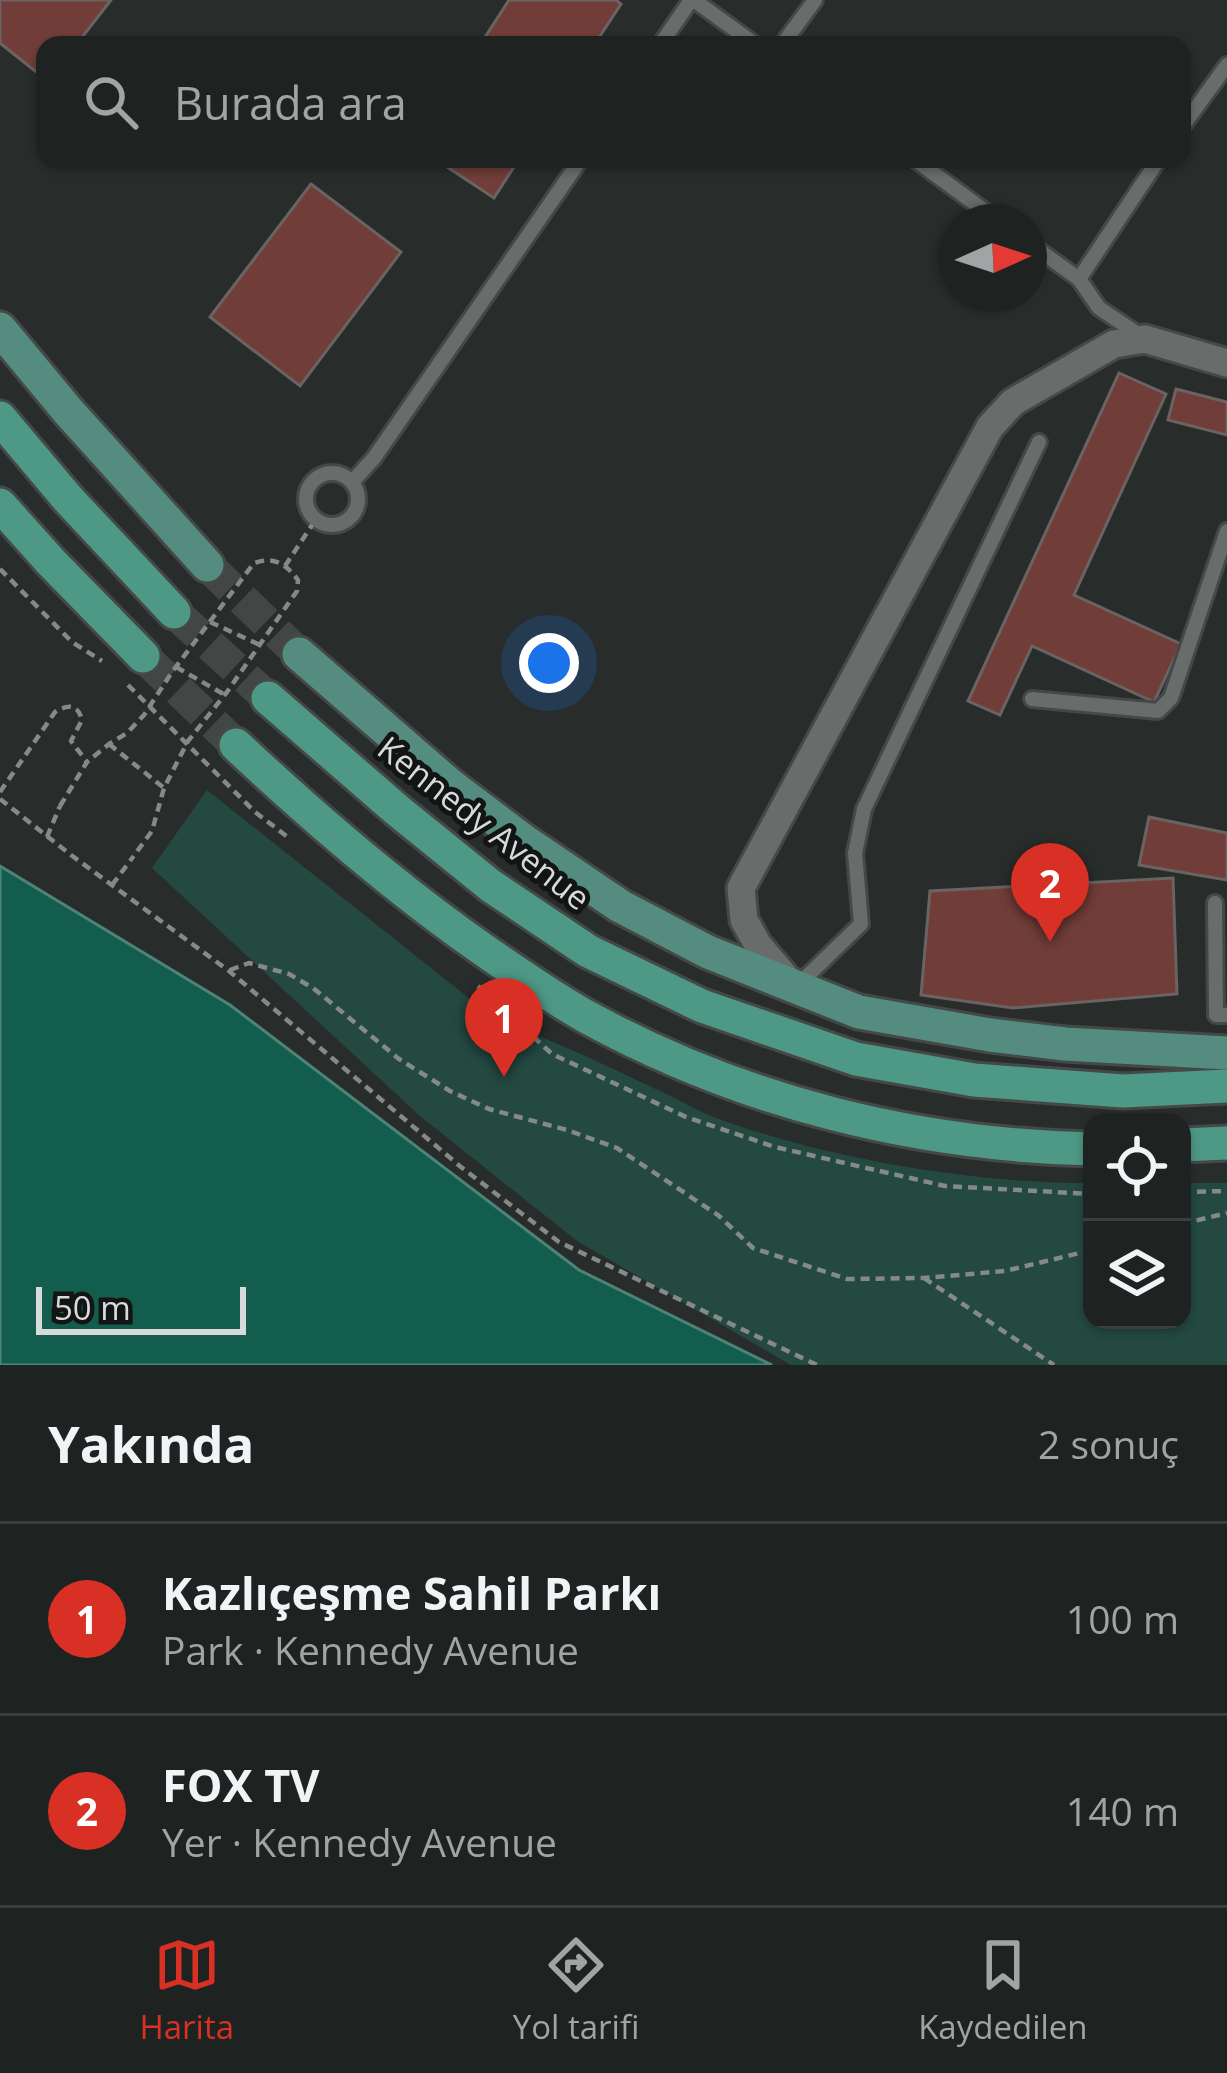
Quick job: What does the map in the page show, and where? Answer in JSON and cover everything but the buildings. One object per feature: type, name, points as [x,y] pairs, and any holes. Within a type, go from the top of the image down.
[{"type":"highway","points":[[0,418],[174,612]]},
{"type":"highway","points":[[0,505],[147,667]]},
{"type":"highway","name":"Kennedy Avenue","points":[[268,698],[507,898],[588,951],[702,1006],[856,1059],[954,1077],[1124,1091],[1227,1086]]},
{"type":"highway","points":[[226,758],[522,976],[584,1015],[698,1070],[789,1103],[879,1126],[1024,1147],[1083,1149]]},
{"type":"highway","points":[[1191,1145],[1227,1143]]},
{"type":"main road","points":[[0,329],[207,565]]},
{"type":"main road","points":[[299,654],[450,785],[572,875],[708,952],[859,1012],[1065,1044],[1227,1053]]},
{"type":"street","points":[[795,988],[758,945],[744,920],[741,888],[990,428],[1013,402],[1114,344],[1145,339],[1227,363]]},
{"type":"lane","points":[[667,36],[693,0],[743,36]]},
{"type":"lane","points":[[789,36],[815,0]]},
{"type":"lane","points":[[1191,115],[1227,65]]},
{"type":"lane","points":[[352,482],[374,458],[575,168]]},
{"type":"lane","points":[[926,168],[975,204]]},
{"type":"lane","points":[[1078,279],[1153,168]]},
{"type":"lane","points":[[1047,256],[1078,279],[1099,308],[1145,339]]},
{"type":"lane","points":[[795,988],[861,925],[855,853],[864,809],[1039,442]]},
{"type":"lane","points":[[335,473],[352,482],[358,500],[350,517],[334,525],[316,519],[306,503],[310,484],[335,473]]},
{"type":"lane","points":[[1032,699],[1158,711],[1171,698],[1227,531]]},
{"type":"lane","points":[[1215,903],[1216,1015],[1227,1015]]},
{"type":"path","points":[[285,566],[316,519]]},
{"type":"path","points":[[47,837],[87,762],[136,724],[147,667],[210,622],[254,563],[267,559],[285,566],[299,587],[188,741],[164,788],[152,831],[112,885]]},
{"type":"path","points":[[0,569],[72,642],[108,664]]},
{"type":"path","points":[[210,622],[260,645]]},
{"type":"path","points":[[147,667],[225,695]]},
{"type":"path","points":[[147,667],[226,758]]},
{"type":"path","points":[[87,762],[71,741],[82,720],[80,712],[65,706],[56,712],[0,795],[47,837],[229,971],[460,1167],[559,1242],[817,1365]]},
{"type":"path","points":[[109,743],[164,788]]},
{"type":"path","points":[[229,971],[249,963],[289,974],[450,1091],[489,1109],[617,1148],[718,1214],[753,1248],[847,1279],[1005,1271],[1083,1252]]},
{"type":"path","points":[[497,1001],[551,1054],[686,1117],[775,1147],[945,1186],[1083,1194]]},
{"type":"path","points":[[1191,1192],[1227,1192]]},
{"type":"path","points":[[1191,1222],[1227,1213]]},
{"type":"path","points":[[924,1278],[1054,1365]]},
{"type":"shaded area","points":[[207,790],[499,1022],[763,1134],[951,1174],[1083,1183],[1083,1329],[1191,1329],[1191,1183],[1227,1183],[1227,1365],[791,1365],[577,1241],[420,1116],[152,868]]},
{"type":"shaded area","points":[[0,866],[230,1005],[579,1270],[772,1365],[0,1365]]},
{"type":"tunnel","points":[[207,565],[299,654]]},
{"type":"tunnel","points":[[174,612],[268,698]]},
{"type":"tunnel","points":[[143,656],[236,745]]},
{"type":"place","name":"FOX TV","points":[[1050,942]]},
{"type":"place","name":"Kazlıçeşme Sahil Parkı","points":[[504,1077]]}]
